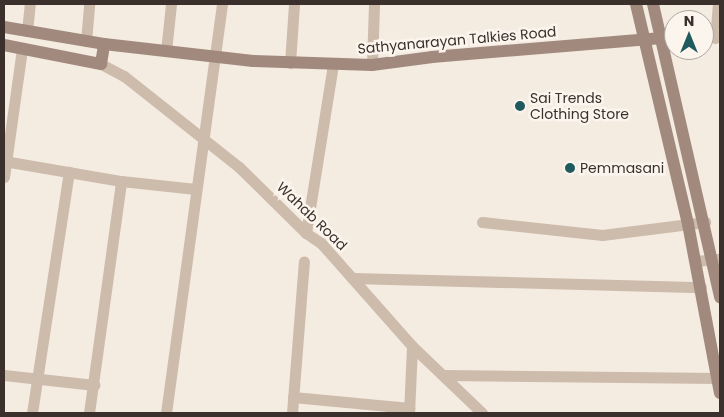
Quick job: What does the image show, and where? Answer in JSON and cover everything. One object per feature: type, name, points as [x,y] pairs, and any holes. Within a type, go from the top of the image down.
[{"type":"main road","points":[[636,4],[688,224],[720,393]]},
{"type":"main road","points":[[653,4],[664,29]]},
{"type":"main road","name":"Sathyanarayan Talkies Road","points":[[4,27],[104,44],[216,57],[290,63],[372,65],[432,57],[664,38]]},
{"type":"main road","points":[[4,45],[101,64],[104,44]]},
{"type":"main road","points":[[672,60],[704,222],[717,259],[720,297]]},
{"type":"street","points":[[27,31],[30,4]]},
{"type":"street","points":[[86,40],[89,4]]},
{"type":"street","points":[[166,51],[171,4]]},
{"type":"street","points":[[166,413],[222,4]]},
{"type":"street","points":[[290,63],[294,4]]},
{"type":"street","points":[[372,65],[374,4]]},
{"type":"street","points":[[714,31],[718,4]]},
{"type":"street","points":[[4,177],[22,49]]},
{"type":"street","name":"Wahab Road","points":[[101,64],[124,76],[245,173],[306,233],[321,243],[412,346],[482,413]]},
{"type":"street","points":[[306,233],[333,64]]},
{"type":"street","points":[[5,161],[121,181],[196,189]]},
{"type":"street","points":[[32,413],[70,172]]},
{"type":"street","points":[[89,413],[121,181]]},
{"type":"street","points":[[482,222],[602,235],[704,222]]},
{"type":"street","points":[[695,261],[717,259]]},
{"type":"street","points":[[292,413],[304,261]]},
{"type":"street","points":[[352,278],[700,287]]},
{"type":"street","points":[[293,397],[346,408],[409,411],[412,346]]},
{"type":"street","points":[[4,375],[94,385]]},
{"type":"street","points":[[443,375],[718,378]]},
{"type":"place","name":"Sai Trends Clothing Store","points":[[520,106]]},
{"type":"place","name":"Pemmasani","points":[[570,168]]}]
